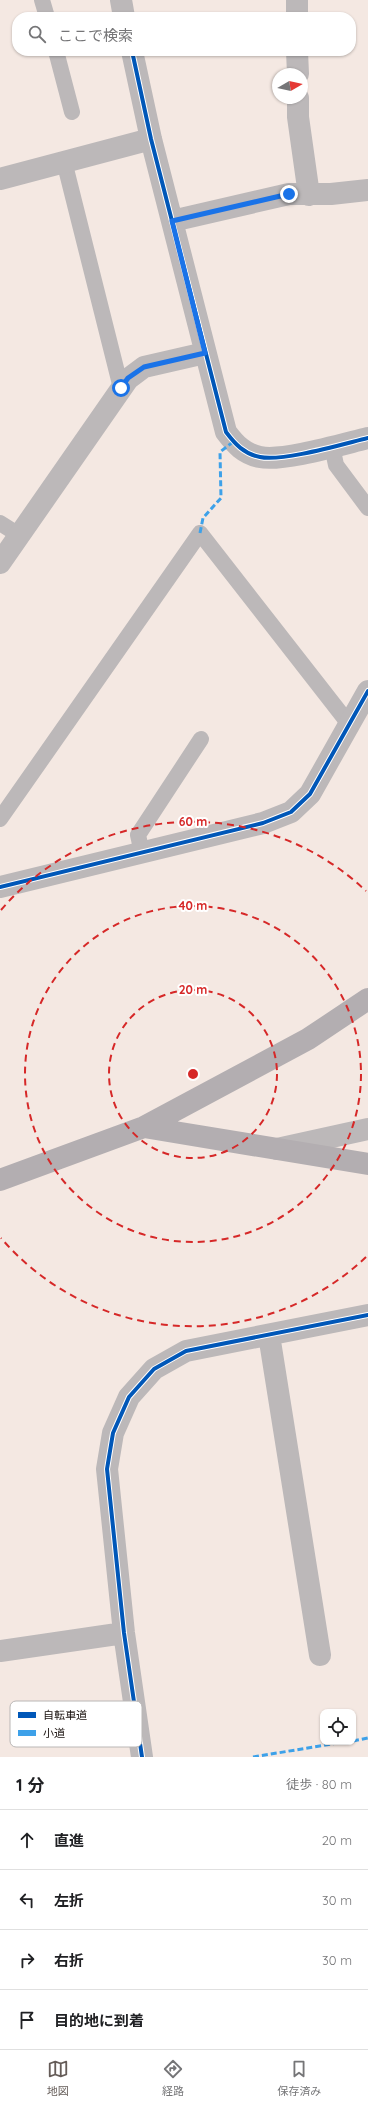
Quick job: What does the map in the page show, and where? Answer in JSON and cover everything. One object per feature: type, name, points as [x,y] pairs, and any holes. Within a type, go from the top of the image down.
[{"type":"street","points":[[121,0],[123,12]]},
{"type":"street","points":[[297,0],[297,12]]},
{"type":"street","points":[[133,56],[151,139],[226,432],[238,448],[259,457],[278,458],[368,438]]},
{"type":"street","points":[[298,56],[298,68]]},
{"type":"street","points":[[298,104],[298,117],[309,195]]},
{"type":"street","points":[[0,178],[151,139]]},
{"type":"street","points":[[172,221],[289,194],[309,195],[368,190]]},
{"type":"street","points":[[0,563],[128,378],[144,367],[205,353]]},
{"type":"street","points":[[0,888],[263,823],[291,812],[310,794],[368,691]]},
{"type":"street","points":[[0,1180],[144,1127],[308,1039],[368,1000]]},
{"type":"street","points":[[144,1127],[273,1150],[368,1164]]},
{"type":"street","points":[[273,1150],[368,1130]]},
{"type":"street","points":[[134,1701],[124,1633],[108,1469],[113,1433],[129,1397],[154,1369],[186,1351],[368,1315]]},
{"type":"street","points":[[269,1335],[320,1655]]},
{"type":"street","points":[[0,1651],[124,1633]]},
{"type":"street","points":[[141,1747],[142,1757]]},
{"type":"lane","points":[[42,0],[46,12]]},
{"type":"lane","points":[[57,56],[72,112]]},
{"type":"lane","points":[[64,162],[121,388]]},
{"type":"lane","points":[[332,446],[336,465],[368,508]]},
{"type":"lane","points":[[0,523],[19,535]]},
{"type":"lane","points":[[0,819],[200,533],[349,724]]},
{"type":"lane","points":[[142,853],[138,835],[201,739]]},
{"type":"marked path","points":[[200,533],[203,518],[221,498],[220,452],[233,442]]},
{"type":"marked path","points":[[356,1740],[368,1738]]},
{"type":"marked path","points":[[253,1757],[326,1745]]},
{"type":"cycle path","points":[[133,56],[151,139],[226,432],[236,444],[249,454],[270,458],[313,452],[368,438]]},
{"type":"cycle path","points":[[0,887],[263,823],[291,812],[310,794],[368,691]]},
{"type":"cycle path","points":[[134,1701],[124,1633],[107,1469],[113,1433],[129,1397],[154,1369],[186,1351],[368,1315]]},
{"type":"cycle path","points":[[141,1747],[142,1757]]},
{"type":"route","points":[[121,388],[128,378],[144,367],[205,353],[172,221],[289,194]]}]
